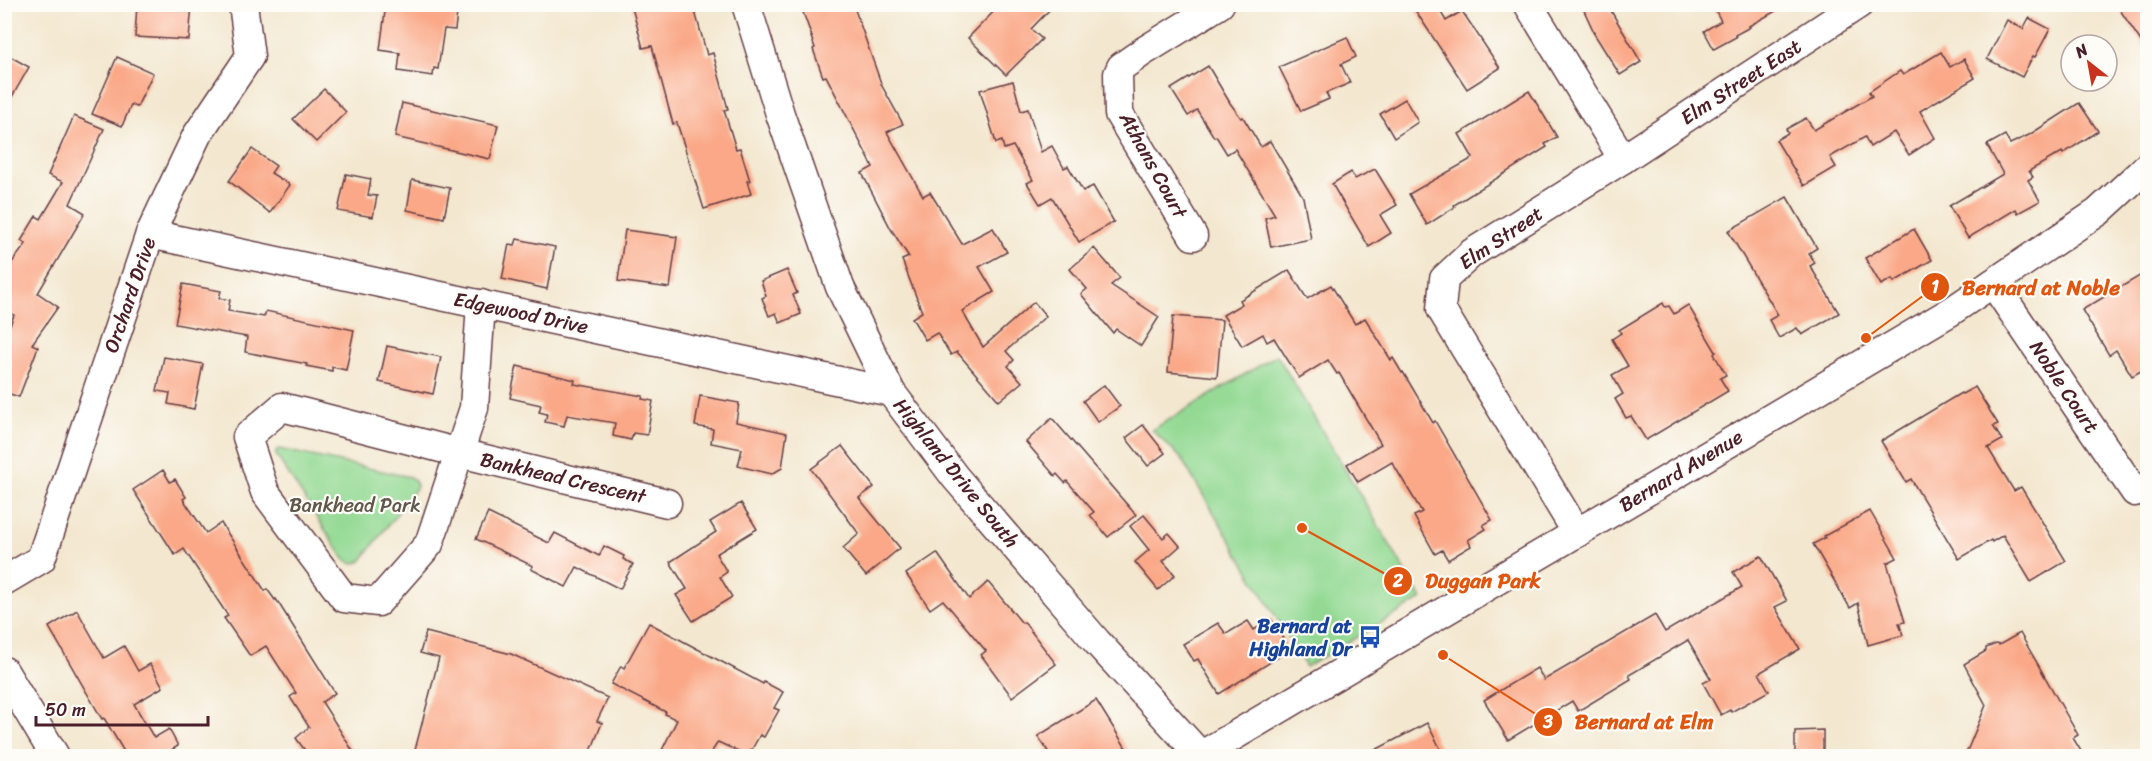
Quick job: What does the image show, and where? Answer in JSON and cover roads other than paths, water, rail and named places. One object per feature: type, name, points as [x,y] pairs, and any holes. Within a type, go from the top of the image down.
[{"type":"street","name":"Orchard Drive","points":[[4,580],[40,559],[150,234],[197,135],[250,56],[243,4]]},
{"type":"street","name":"Highland Drive South","points":[[746,4],[780,114],[840,287],[891,392],[955,477],[1097,642],[1200,756]]},
{"type":"street","name":"Athans Court","points":[[1193,236],[1119,114],[1118,75],[1121,67],[1220,4]]},
{"type":"street","points":[[1528,4],[1623,159]]},
{"type":"street","name":"Elm Street East","points":[[1623,159],[1859,4]]},
{"type":"street","name":"Elm Street","points":[[1577,532],[1441,309],[1444,279],[1472,253],[1623,159]]},
{"type":"street","name":"Bernard Avenue","points":[[1200,756],[1950,312],[2098,212],[2148,166]]},
{"type":"street","name":"Edgewood Drive","points":[[150,234],[891,392]]},
{"type":"street","name":"Noble Court","points":[[1993,283],[2135,492]]},
{"type":"street","name":"Bankhead Crescent","points":[[481,304],[474,408],[459,453],[429,544],[378,603],[344,598],[265,492],[247,437],[282,407],[459,453],[667,503]]},
{"type":"street","points":[[4,671],[55,756]]},
{"type":"place","name":"Bernard at Noble","points":[[1866,338]]},
{"type":"place","name":"Duggan Park","points":[[1302,528]]},
{"type":"place","name":"Bernard at Highland Dr","points":[[1370,637]]},
{"type":"place","name":"Bernard at Elm","points":[[1443,655]]},
{"type":"park label","name":"Bankhead Park","points":[[355,505]]}]
